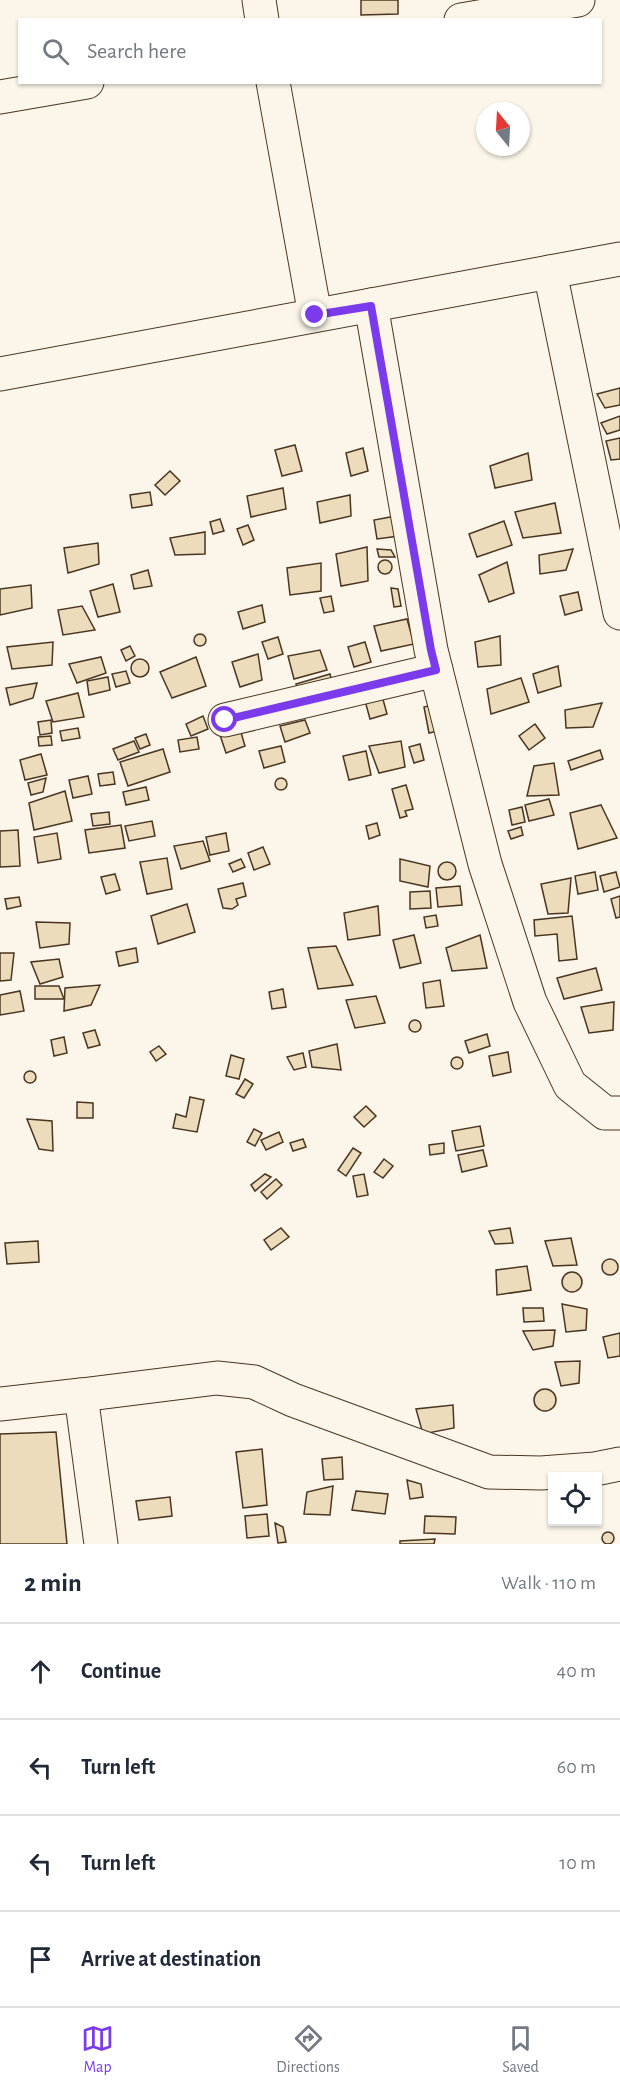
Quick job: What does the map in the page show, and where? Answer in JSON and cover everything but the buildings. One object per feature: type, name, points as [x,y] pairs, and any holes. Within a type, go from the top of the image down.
[{"type":"street","points":[[259,0],[262,18]]},
{"type":"street","points":[[473,18],[578,0]]},
{"type":"street","points":[[0,97],[75,84]]},
{"type":"street","points":[[273,84],[315,315]]},
{"type":"street","points":[[0,374],[620,259]]},
{"type":"street","points":[[550,272],[620,613]]},
{"type":"street","points":[[371,306],[431,650],[485,864],[530,1002],[570,1085],[605,1113],[620,1113]]},
{"type":"street","points":[[225,720],[436,670]]},
{"type":"street","points":[[0,1404],[217,1378],[254,1382],[303,1404],[489,1472],[552,1472],[595,1469],[620,1464]]},
{"type":"street","points":[[81,1395],[101,1544]]},
{"type":"route","points":[[225,720],[436,670],[371,306],[315,315]]}]
